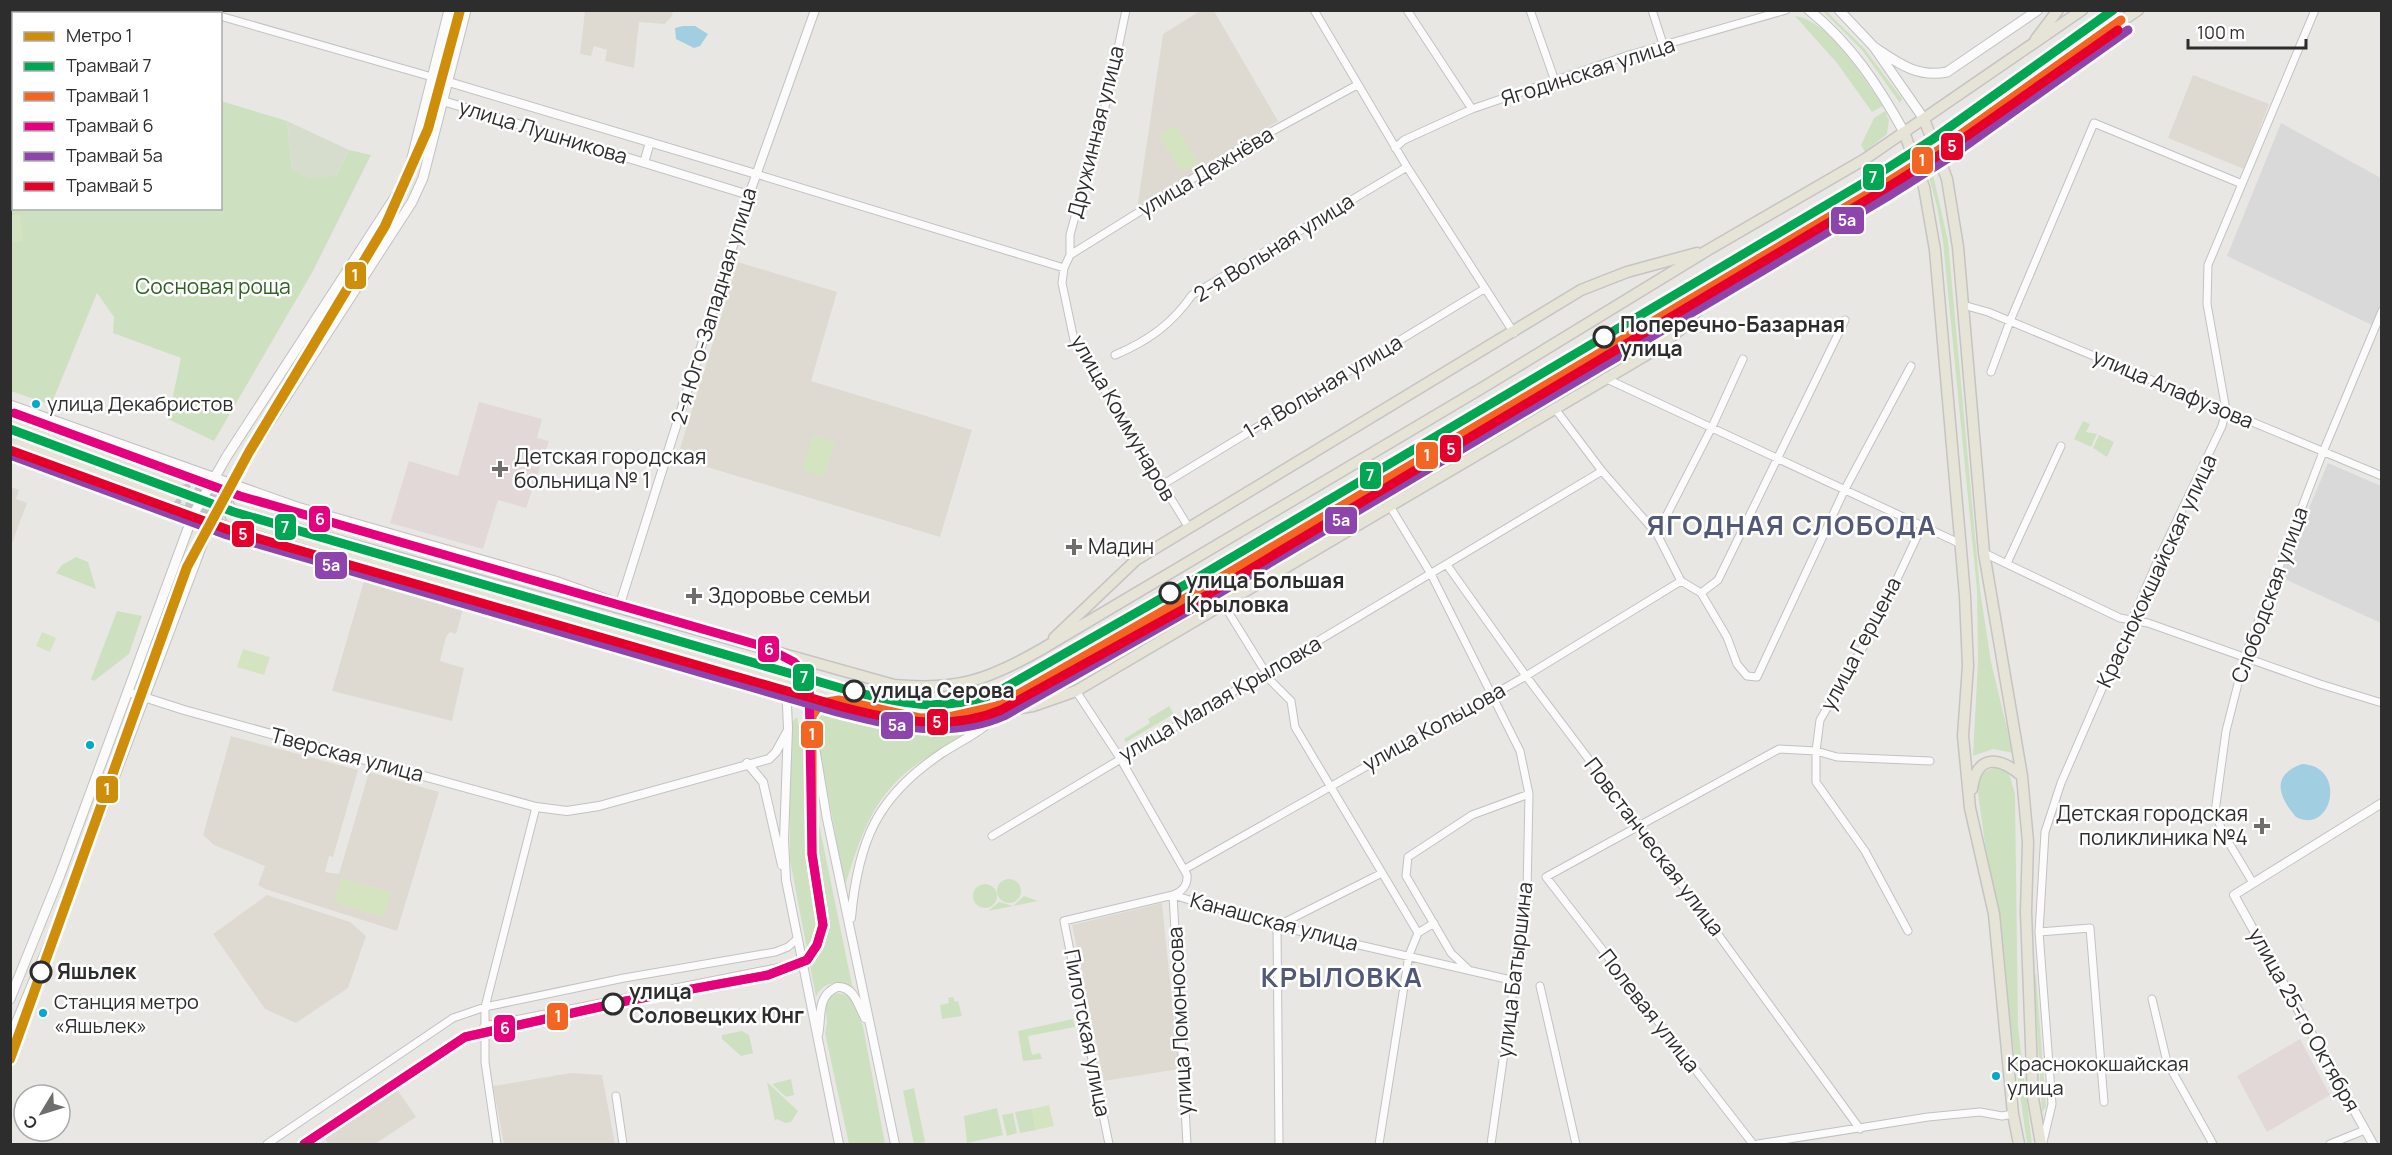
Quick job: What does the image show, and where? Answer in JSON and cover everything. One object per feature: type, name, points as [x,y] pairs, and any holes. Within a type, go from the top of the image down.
[{"type":"main road","points":[[10,999],[193,515],[399,191],[410,166],[449,10]]},
{"type":"main road","points":[[10,1038],[74,884],[211,521],[231,484],[412,202],[423,178],[466,10]]},
{"type":"main road","points":[[1809,10],[1834,30],[1874,80],[1904,132],[1917,161],[1930,210],[1961,544],[1968,666],[1964,736],[1970,808],[1994,914],[2013,1114],[2019,1144]]},
{"type":"main road","points":[[1839,10],[1874,47],[1924,119]]},
{"type":"main road","points":[[1874,47],[1911,70],[1933,75],[1947,72],[2038,10]]},
{"type":"main road","points":[[2031,47],[2058,10]]},
{"type":"main road","points":[[239,501],[894,685],[947,687],[982,678],[1012,666],[1042,650],[1708,250],[1865,159],[2082,10]]},
{"type":"main road","points":[[1001,711],[1726,278],[1917,161],[2138,10]]},
{"type":"main road","name":"Краснококшайская улица","points":[[1924,119],[1937,148],[1950,194],[1963,305],[1984,553],[2022,776],[2028,842],[2026,912],[2033,1098],[2041,1144]]},
{"type":"main road","points":[[1042,650],[1127,566],[1594,283],[1708,250]]},
{"type":"main road","points":[[231,517],[890,713],[921,719],[952,720],[1033,706],[1076,691],[1607,379],[1670,338],[1726,278]]},
{"type":"main road","points":[[10,405],[214,479],[371,530],[555,581],[621,604],[638,613]]},
{"type":"main road","points":[[10,417],[182,480]]},
{"type":"main road","points":[[10,439],[172,497]]},
{"type":"main road","points":[[10,448],[211,521],[610,639],[696,657]]},
{"type":"main road","points":[[1970,808],[1974,778],[1984,764],[2006,762],[2022,776]]},
{"type":"street","name":"2-я Юго-Западная улица","points":[[621,604],[749,195],[815,10]]},
{"type":"street","name":"Дружинная улица","points":[[1070,255],[1070,235],[1109,92],[1126,10]]},
{"type":"street","points":[[1314,10],[1395,148],[1514,333]]},
{"type":"street","points":[[1407,10],[1472,110]]},
{"type":"street","points":[[1530,10],[1555,81]]},
{"type":"street","points":[[1652,10],[1664,47]]},
{"type":"street","name":"Ягодинская улица","points":[[1395,148],[1404,140],[1472,110],[1629,55],[1664,47],[1786,10]]},
{"type":"street","name":"Краснококшайская улица","points":[[2041,1144],[2052,1104],[2038,932],[2042,852],[2049,818],[2061,783],[2158,560],[2216,442],[2226,410],[2207,304],[2208,265],[2315,10]]},
{"type":"street","points":[[222,17],[432,77]]},
{"type":"street","name":"улица Лушникова","points":[[432,77],[1064,268]]},
{"type":"street","name":"улица Лушникова","points":[[432,77],[443,101],[749,195]]},
{"type":"street","name":"улица Дежнёва","points":[[1070,255],[1245,146],[1357,85]]},
{"type":"street","points":[[1991,372],[2010,321],[2094,123],[2242,184]]},
{"type":"street","name":"улица Лушникова","points":[[644,163],[650,142]]},
{"type":"street","name":"2-я Вольная улица","points":[[1115,355],[1136,346],[1161,330],[1180,312],[1192,295],[1407,167]]},
{"type":"street","points":[[1064,268],[1070,255]]},
{"type":"street","name":"улица Коммунаров","points":[[1064,268],[1062,283],[1074,340],[1189,528]]},
{"type":"street","name":"1-я Вольная улица","points":[[1162,485],[1484,289]]},
{"type":"street","name":"улица Алафузова","points":[[1963,305],[2010,321],[2382,476]]},
{"type":"street","name":"Слободская улица","points":[[2253,883],[2223,833],[2215,812],[2226,731],[2245,656],[2323,452],[2382,311]]},
{"type":"street","points":[[1701,592],[1718,580],[1845,320]]},
{"type":"street","points":[[1657,534],[1712,427],[1743,359]]},
{"type":"street","points":[[1556,410],[1602,471],[1657,534],[1681,581],[1701,592],[1727,637],[1737,664],[1747,676],[1757,677],[1845,489],[1911,366]]},
{"type":"street","points":[[1607,379],[1961,544]]},
{"type":"street","points":[[2007,563],[2061,446]]},
{"type":"street","name":"улица Малая Крыловка","points":[[992,836],[1602,471]]},
{"type":"street","points":[[1391,507],[1431,574],[1520,751],[1529,794],[1472,815],[1408,857],[1406,876],[1451,952],[1471,973]]},
{"type":"street","name":"улица Герцена","points":[[1908,932],[1865,851],[1816,782],[1816,750],[1820,720],[1873,630],[1922,525]]},
{"type":"street","points":[[1984,553],[2120,618],[2148,623],[2320,684],[2382,703]]},
{"type":"street","name":"Повстанческая улица","points":[[1447,565],[1526,676],[1640,826],[1860,1129]]},
{"type":"street","name":"улица Кольцова","points":[[1185,869],[1526,676],[1681,581]]},
{"type":"street","points":[[1224,605],[1266,672],[1291,701],[1295,727],[1418,933]]},
{"type":"street","points":[[786,880],[784,840],[786,672],[794,658]]},
{"type":"street","points":[[794,658],[805,688],[827,819],[895,1144]]},
{"type":"street","points":[[1076,691],[1120,758],[1185,869],[1186,885],[1182,891],[1173,895]]},
{"type":"street","name":"Тверская улица","points":[[128,692],[536,807],[567,811],[630,799],[747,763]]},
{"type":"street","points":[[851,928],[858,862],[868,834],[879,813],[908,779],[941,754],[988,725],[1001,711]]},
{"type":"street","points":[[787,732],[776,752],[768,759],[747,763],[763,782],[786,880],[839,1144]]},
{"type":"street","points":[[1640,826],[1779,750],[1816,750],[1837,757],[1930,761]]},
{"type":"street","name":"улица Батыршина","points":[[1491,1144],[1527,892],[1529,794]]},
{"type":"street","points":[[2253,883],[2382,803]]},
{"type":"street","points":[[497,1144],[486,1073],[485,1007],[536,807]]},
{"type":"street","name":"Полевая улица","points":[[1640,826],[1546,877],[1755,1144]]},
{"type":"street","points":[[1280,1144],[1277,926],[1382,873]]},
{"type":"street","name":"улица 25-го Октября","points":[[2253,883],[2234,895],[2373,1144]]},
{"type":"street","name":"Канашская улица","points":[[1173,895],[1277,926],[1409,955],[1471,973],[1515,981]]},
{"type":"street","name":"Пилотская улица","points":[[1109,1144],[1064,921],[1173,895]]},
{"type":"street","name":"улица Ломоносова","points":[[1173,895],[1187,1144]]},
{"type":"street","points":[[1379,1144],[1409,955],[1418,933],[1434,923]]},
{"type":"street","points":[[2038,932],[2090,928],[2104,1102]]},
{"type":"street","points":[[267,1144],[453,1018],[485,1007],[624,978],[775,952],[788,947],[797,939]]},
{"type":"street","points":[[484,1026],[801,963]]},
{"type":"street","points":[[1540,986],[1576,1144]]},
{"type":"street","points":[[817,1040],[821,1003],[825,995],[837,987],[846,988],[853,994],[870,1029]]},
{"type":"street","points":[[2152,999],[2167,1062],[2213,1144]]},
{"type":"street","points":[[616,1096],[623,1144]]},
{"type":"street","points":[[1755,1144],[1928,1117],[1980,1112],[2002,1116],[2013,1114]]},
{"type":"street","points":[[2330,1144],[2365,1130]]},
{"type":"shaded area","points":[[585,10],[673,11],[665,24],[639,22],[634,68],[605,61],[607,50],[594,46],[591,56],[580,54]]},
{"type":"shaded area","points":[[1200,11],[1214,11],[1278,121],[1137,209],[1163,34]]},
{"type":"shaded area","points":[[2193,75],[2269,104],[2244,169],[2168,138]]},
{"type":"shaded area","points":[[2281,123],[2381,178],[2381,316],[2372,325],[2227,256]]},
{"type":"shaded area","points":[[738,262],[837,292],[811,381],[972,430],[940,537],[677,458]]},
{"type":"shaded area","name":"Детская городская больница № 1","points":[[479,402],[542,419],[537,438],[549,441],[526,508],[498,500],[483,549],[390,523],[409,461],[458,476]]},
{"type":"shaded area","points":[[2328,463],[2381,486],[2381,623],[2280,577]]},
{"type":"shaded area","points":[[11,487],[19,490],[16,499],[27,503],[11,546]]},
{"type":"shaded area","points":[[364,581],[463,609],[456,634],[450,632],[446,637],[440,661],[464,668],[452,721],[332,691]]},
{"type":"shaded area","points":[[231,736],[358,770],[333,857],[329,856],[325,872],[339,874],[369,772],[439,792],[397,931],[265,889],[258,885],[265,866],[214,845],[203,835]]},
{"type":"shaded area","points":[[267,895],[350,922],[366,936],[348,988],[296,1023],[265,1009],[213,934]]},
{"type":"shaded area","points":[[1162,903],[1179,1069],[1104,1081],[1072,925]]},
{"type":"shaded area","points":[[2300,1039],[2330,1095],[2267,1132],[2237,1076]]},
{"type":"shaded area","points":[[571,1073],[602,1075],[615,1144],[504,1144],[493,1086]]},
{"type":"shaded area","points":[[394,1085],[416,1117],[375,1144],[329,1144],[325,1139]]},
{"type":"green space","points":[[1823,11],[1826,11],[1864,48],[1902,99],[1900,103],[1862,50]]},
{"type":"green space","points":[[1795,16],[1808,20],[1833,39],[1883,106],[1872,112],[1837,63]]},
{"type":"green space","name":"Сосновая роща","points":[[11,98],[12,210],[222,210],[222,101],[287,121],[292,170],[336,176],[349,150],[371,155],[313,271],[214,441],[168,419],[181,358],[113,333],[114,317],[97,293],[51,405],[11,391]]},
{"type":"green space","points":[[1885,111],[1889,120],[1887,134],[1865,152],[1861,145],[1874,118]]},
{"type":"green space","points":[[287,121],[349,150],[336,176],[310,179],[292,170]]},
{"type":"green space","points":[[1172,127],[1177,128],[1197,160],[1196,164],[1181,171],[1160,137],[1162,132]]},
{"type":"green space","points":[[1931,166],[1948,241],[1980,590],[1991,662],[2013,753],[1993,749],[1973,756],[1978,661],[1977,590],[1943,242],[1927,167]]},
{"type":"green space","points":[[11,215],[20,215],[23,241],[11,242]]},
{"type":"green space","points":[[2083,421],[2090,424],[2086,432],[2097,434],[2091,447],[2074,439]]},
{"type":"green space","points":[[813,435],[835,442],[824,477],[802,470]]},
{"type":"green space","points":[[2099,435],[2114,442],[2107,457],[2093,448]]},
{"type":"green space","points":[[76,557],[88,562],[96,589],[56,573],[62,565]]},
{"type":"green space","points":[[117,611],[142,616],[129,654],[94,681],[91,679]]},
{"type":"green space","points":[[42,632],[56,638],[50,652],[36,646]]},
{"type":"green space","points":[[243,649],[270,657],[264,675],[237,667]]},
{"type":"green space","points":[[820,702],[843,707],[870,719],[869,724],[909,736],[916,732],[968,726],[971,729],[913,767],[887,792],[862,836],[845,886],[812,708]]},
{"type":"green space","points":[[1169,706],[1174,714],[1126,742],[1124,739],[1150,723],[1148,719]]},
{"type":"green space","points":[[797,717],[853,990],[832,984],[823,987],[816,997],[790,860],[790,724]]},
{"type":"green space","points":[[1996,768],[2009,773],[2015,794],[2018,1027],[2032,1144],[2027,1144],[1978,794],[1983,774]]},
{"type":"green space","points":[[341,878],[391,892],[384,917],[334,903]]},
{"type":"green space","points":[[1009,879],[1017,883],[1021,891],[1017,899],[1009,903],[1001,899],[997,891],[1001,883]]},
{"type":"green space","points":[[985,884],[993,888],[997,896],[993,904],[985,908],[977,904],[973,896],[977,888]]},
{"type":"green space","points":[[1024,896],[1038,901],[1013,906]]},
{"type":"green space","points":[[999,902],[1013,906],[988,911]]},
{"type":"green space","points":[[2034,975],[2036,975],[2046,1107],[2042,1112]]},
{"type":"green space","points":[[835,993],[849,995],[863,1026],[885,1144],[849,1144],[825,1033],[827,1023],[825,1000]]},
{"type":"green space","points":[[953,997],[955,1002],[958,1001],[962,1016],[942,1019],[940,1005],[949,1003],[948,998]]},
{"type":"green space","points":[[1073,1019],[1075,1027],[1028,1036],[1032,1055],[1040,1053],[1042,1059],[1023,1061],[1018,1031]]},
{"type":"green space","points":[[742,1031],[749,1035],[753,1053],[741,1056],[722,1039],[722,1035]]},
{"type":"green space","points":[[791,1079],[794,1095],[786,1097],[772,1084]]},
{"type":"green space","points":[[767,1082],[798,1111],[791,1122],[785,1123],[777,1119],[775,1121]]},
{"type":"green space","points":[[914,1088],[925,1142],[914,1144],[903,1091]]},
{"type":"green space","points":[[1049,1105],[1054,1126],[1036,1130],[1032,1109]]},
{"type":"green space","points":[[997,1108],[1003,1135],[967,1143],[964,1116]]},
{"type":"green space","points":[[1032,1109],[1036,1130],[1020,1133],[1015,1112]]},
{"type":"green space","points":[[1013,1113],[1017,1133],[1007,1136],[1002,1115]]},
{"type":"water","points":[[695,26],[708,34],[700,46],[694,48],[676,39],[675,28]]},
{"type":"water","points":[[2302,764],[2316,768],[2326,776],[2330,787],[2330,798],[2326,809],[2319,817],[2308,820],[2296,817],[2285,801],[2281,787],[2285,774]]},
{"type":"tunnel","points":[[182,480],[239,501]]},
{"type":"tunnel","points":[[172,497],[231,517]]},
{"type":"metro line","name":"1","points":[[10,1059],[187,567],[249,452],[385,226],[428,129],[460,10]]},
{"type":"tram line","name":"7","points":[[10,429],[234,512],[844,689],[900,702],[953,704],[992,695],[1197,578],[1875,176],[1933,139],[2113,10]]},
{"type":"tram line","name":"1","points":[[304,1144],[465,1037],[626,1001],[768,975],[807,960],[817,945],[823,925],[812,854],[812,716],[821,703],[839,700],[920,718],[953,716],[997,706],[1203,588],[1881,186],[1940,149],[2121,20]]},
{"type":"tram line","name":"5","points":[[10,450],[229,530],[839,706],[879,716],[920,722],[961,721],[1001,710],[1180,611],[1883,190],[1944,152],[2118,30]]},
{"type":"tram line","name":"5а","points":[[10,455],[227,535],[837,712],[879,722],[921,728],[942,729],[983,723],[1004,716],[1209,599],[1887,197],[1947,159],[2128,30]]},
{"type":"tram line","name":"6","points":[[14,413],[240,496],[765,647],[794,662],[809,678],[812,854],[823,925],[817,945],[807,960],[768,975],[626,1001],[465,1037],[304,1144]]},
{"type":"place","name":"Поперечно-Базарная улица","points":[[1604,337]]},
{"type":"place","name":"улица Декабристов","points":[[36,404]]},
{"type":"place","name":"Детская городская больница № 1","points":[[500,469]]},
{"type":"place","name":"Мадин","points":[[1074,547]]},
{"type":"place","name":"улица Большая Крыловка","points":[[1170,593]]},
{"type":"place","name":"Здоровье семьи","points":[[694,596]]},
{"type":"place","name":"улица Серова","points":[[854,691]]},
{"type":"place","name":"Детская городская поликлиника №4","points":[[2262,826]]},
{"type":"place","name":"Яшьлек","points":[[41,972]]},
{"type":"place","name":"улица Соловецких Юнг","points":[[613,1004]]},
{"type":"place","name":"Станция метро «Яшьлек»","points":[[43,1013]]},
{"type":"place","name":"Краснококшайская улица","points":[[1996,1076]]},
{"type":"district","name":"ЯГОДНАЯ СЛОБОДА","points":[[1792,526]]},
{"type":"district","name":"КРЫЛОВКА","points":[[1342,978]]}]
